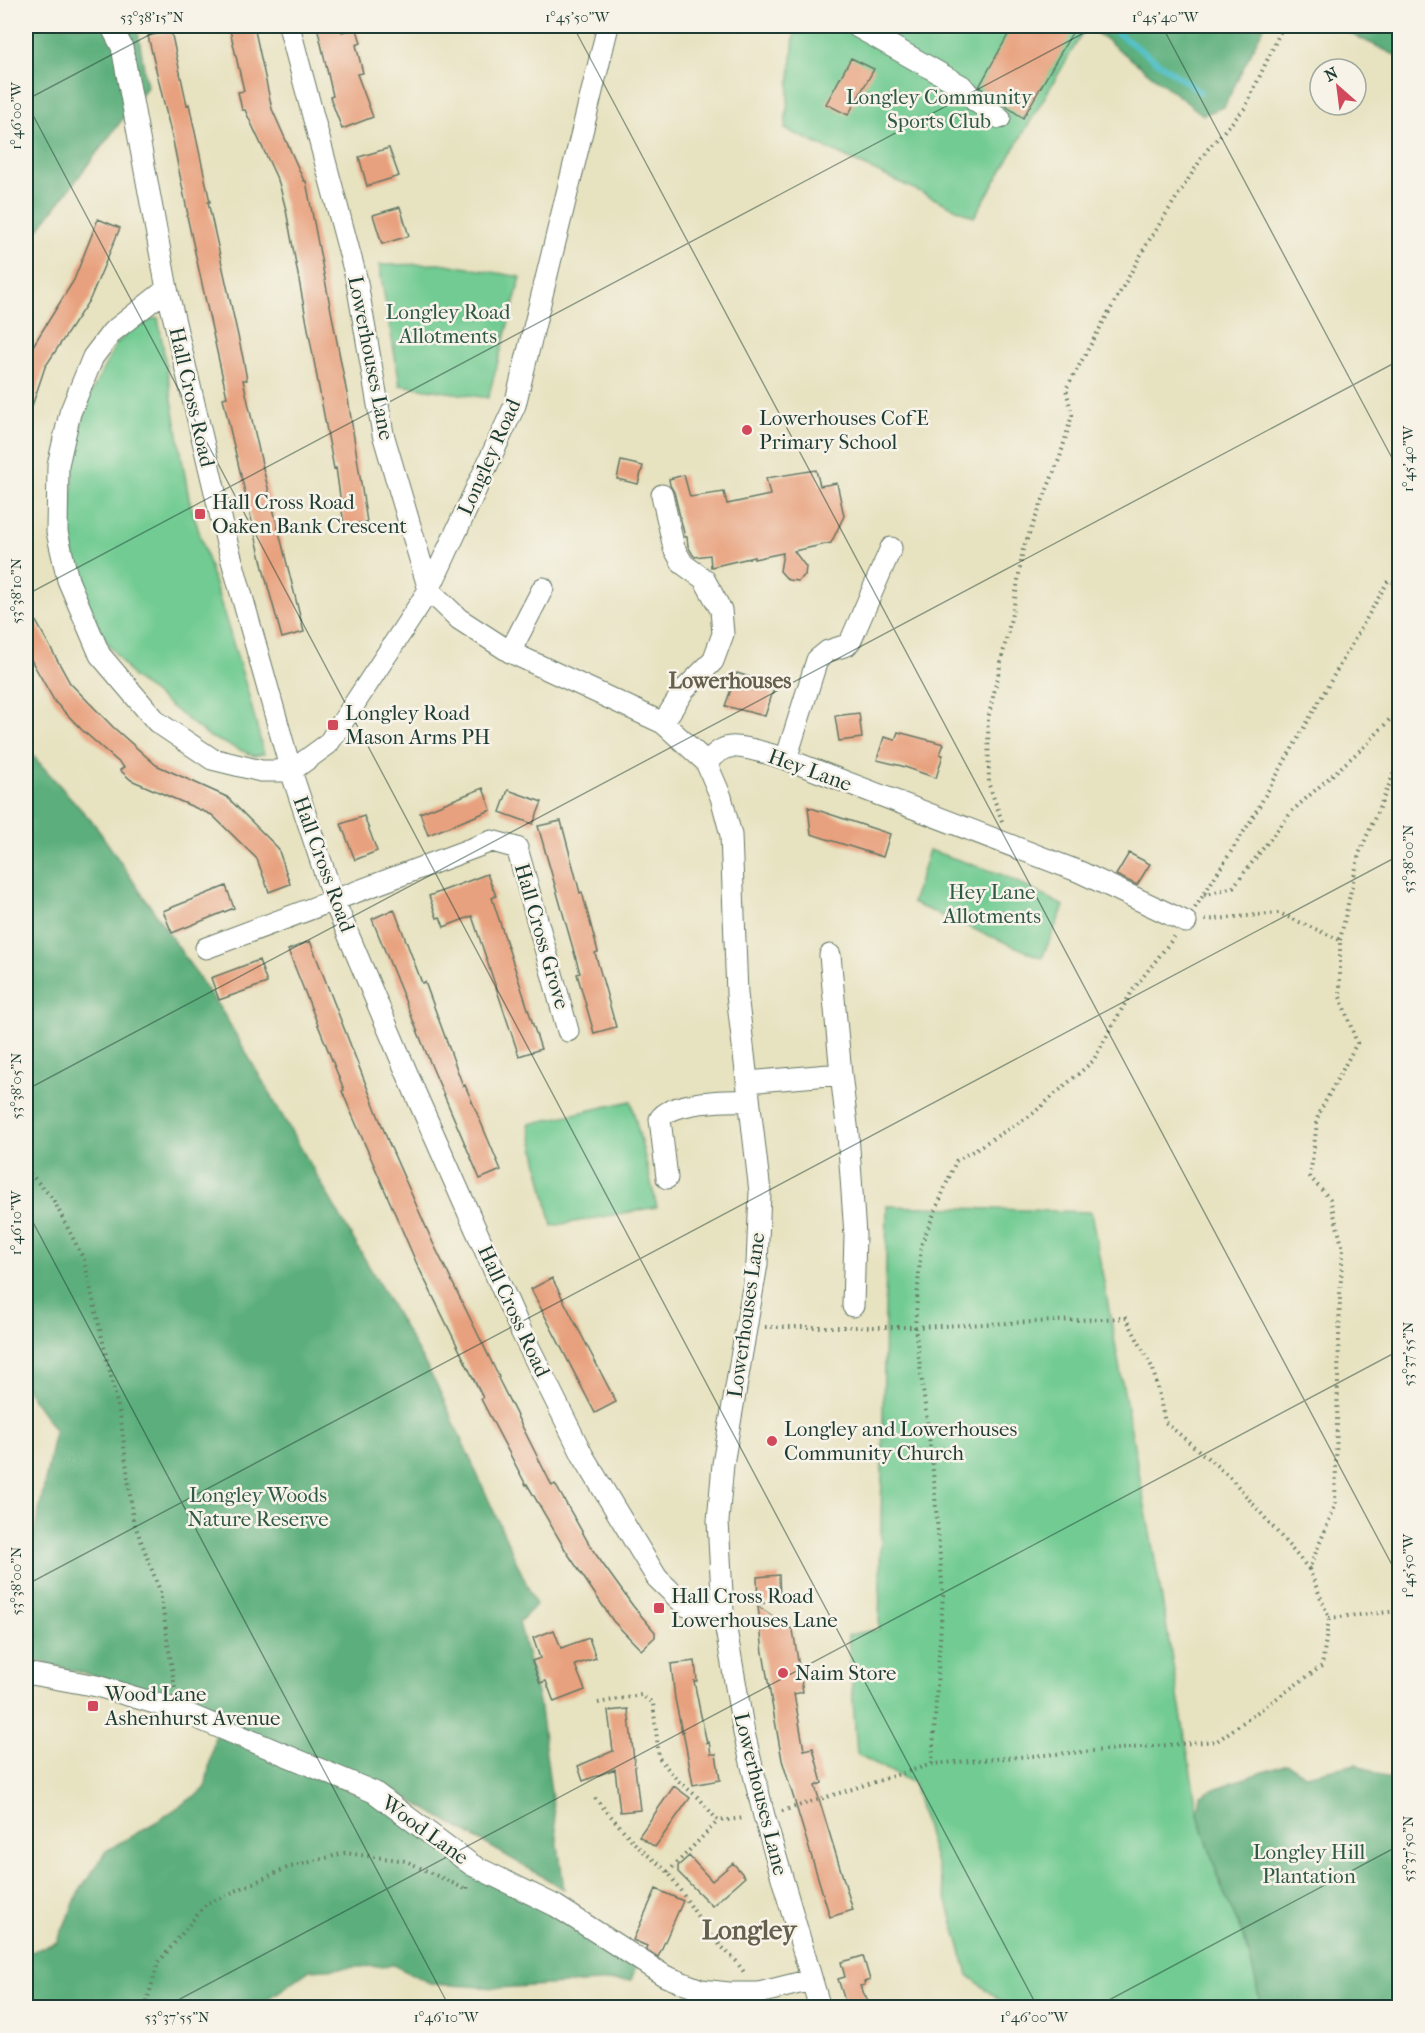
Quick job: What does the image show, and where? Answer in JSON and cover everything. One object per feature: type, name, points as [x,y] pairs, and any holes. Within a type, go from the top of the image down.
[{"type":"street","name":"Hall Cross Road","points":[[111,26],[122,47],[167,289],[227,543],[291,771],[334,901],[417,1097],[520,1329],[583,1456],[657,1578],[686,1606],[723,1612]]},
{"type":"street","name":"Lowerhouses Lane","points":[[289,26],[356,277],[383,434],[429,590],[459,619],[510,652],[663,723],[706,762],[721,797],[731,835],[737,994],[760,1192],[757,1264],[723,1464],[718,1521],[723,1612],[744,1733],[764,1816],[820,2007]]},
{"type":"street","name":"Longley Road","points":[[291,771],[328,744],[429,590],[515,405],[608,26]]},
{"type":"street","points":[[856,26],[962,86],[974,100],[1000,118]]},
{"type":"street","points":[[167,289],[112,332],[93,357],[70,413],[58,465],[57,532],[68,580],[100,656],[157,722],[212,759],[261,771],[291,771]]},
{"type":"street","points":[[662,495],[674,548],[683,564],[705,579],[721,610],[723,634],[713,661],[684,690],[663,723]]},
{"type":"street","points":[[786,759],[817,660],[828,651],[847,645],[851,640],[891,548]]},
{"type":"street","points":[[510,652],[543,588]]},
{"type":"street","name":"Hey Lane","points":[[706,762],[718,752],[731,746],[786,759],[1080,872],[1186,922]]},
{"type":"street","name":"Hall Cross Grove","points":[[206,948],[492,841],[517,848],[568,1031]]},
{"type":"street","points":[[830,955],[848,1134],[855,1235],[853,1306]]},
{"type":"street","points":[[667,1178],[660,1119],[663,1114],[674,1109],[715,1102],[748,1091],[841,1074]]},
{"type":"street","name":"Wood Lane","points":[[26,1673],[97,1686],[178,1710],[374,1792],[471,1865],[556,1906],[665,1976],[701,1990],[729,1993],[759,1993],[811,1980]]},
{"type":"path","points":[[1004,843],[1001,818],[989,785],[988,719],[1014,605],[1023,549],[1060,457],[1072,414],[1066,389],[1154,233],[1208,150],[1245,108],[1283,26]]},
{"type":"path","points":[[933,1764],[942,1594],[932,1460],[915,1327],[921,1245],[956,1161],[1030,1116],[1093,1061],[1132,991],[1186,922],[1250,822],[1388,581],[1400,584]]},
{"type":"path","points":[[1203,896],[1233,887],[1293,810],[1368,743],[1400,708]]},
{"type":"path","points":[[1309,1569],[1335,1506],[1343,1249],[1330,1199],[1310,1176],[1318,1115],[1356,1043],[1340,997],[1340,940],[1359,854],[1400,757]]},
{"type":"path","points":[[1186,922],[1279,913],[1340,940]]},
{"type":"path","points":[[26,1168],[53,1199],[84,1260],[121,1419],[133,1520],[160,1591],[178,1710]]},
{"type":"path","points":[[668,1872],[718,1821],[764,1816],[933,1764],[1217,1741],[1322,1666],[1329,1618],[1309,1569],[1229,1476],[1165,1422],[1153,1369],[1126,1318],[915,1327],[746,1327]]},
{"type":"path","points":[[1329,1618],[1400,1611]]},
{"type":"path","points":[[598,1703],[641,1695],[653,1703],[659,1758],[678,1781],[699,1798],[718,1821]]},
{"type":"path","points":[[595,1798],[637,1846],[668,1872],[710,1935],[736,1961],[759,1993]]},
{"type":"path","points":[[145,2007],[158,1963],[206,1904],[287,1868],[345,1853],[406,1861],[467,1890],[471,1865]]},
{"type":"green space","points":[[26,26],[137,26],[147,87],[26,246]]},
{"type":"green space","name":"Longley Community Sports Club","points":[[795,26],[1086,27],[974,217],[785,129]]},
{"type":"green space","points":[[1083,26],[1264,26],[1224,107],[1203,115],[1100,35]]},
{"type":"green space","points":[[1335,26],[1399,26],[1399,57]]},
{"type":"green space","name":"Longley Road Allotments","points":[[446,264],[521,277],[488,398],[400,385],[379,265]]},
{"type":"green space","points":[[158,318],[189,499],[247,689],[264,754],[254,756],[210,737],[133,677],[100,633],[82,587],[70,538],[74,450],[90,395],[116,344],[139,322]]},
{"type":"green space","name":"Longley Woods Nature Reserve","points":[[26,748],[95,825],[225,1016],[436,1383],[536,1605],[519,1622],[539,1702],[564,1889],[400,1794],[232,1725],[105,1679],[26,1658],[26,1578],[55,1430],[26,1389]]},
{"type":"green space","name":"Hey Lane Allotments","points":[[929,850],[1003,875],[1064,906],[1042,958],[912,903]]},
{"type":"green space","points":[[631,1101],[657,1207],[552,1226],[529,1124]]},
{"type":"green space","points":[[887,1206],[1091,1212],[1159,1582],[1198,1814],[1222,1888],[1244,1937],[1261,2007],[1009,2007],[968,1975],[913,1783],[857,1754],[848,1635],[879,1629]]},
{"type":"green space","points":[[215,1735],[382,1804],[640,1957],[631,1980],[499,1988],[432,1984],[393,1965],[310,1970],[257,2007],[26,2008],[26,1954],[57,1942],[79,1892],[106,1851],[156,1822],[205,1789]]},
{"type":"green space","name":"Longley Hill Plantation","points":[[1287,1764],[1305,1775],[1356,1764],[1399,1781],[1399,2007],[1261,2007],[1244,1937],[1222,1888],[1198,1814],[1201,1795]]},
{"type":"building","points":[[229,26],[254,26],[272,109],[304,181],[306,181],[348,399],[367,522],[344,525],[336,468],[334,469],[286,210],[279,183],[245,110],[242,110],[238,92],[244,91]]},
{"type":"building","points":[[317,26],[340,26],[342,32],[357,29],[361,43],[356,45],[363,73],[357,74],[373,117],[342,129],[330,97],[333,96]]},
{"type":"building","points":[[1013,26],[1076,26],[1023,118],[979,87]]},
{"type":"building","points":[[171,31],[187,105],[189,104],[243,358],[247,380],[243,380],[304,632],[282,638],[223,398],[227,397],[173,141],[148,36]]},
{"type":"building","points":[[851,58],[874,69],[848,115],[826,104]]},
{"type":"building","points":[[389,148],[399,176],[367,186],[359,157]]},
{"type":"building","points":[[400,207],[409,236],[382,244],[373,215]]},
{"type":"building","points":[[98,219],[120,228],[90,299],[45,367],[28,418],[26,417],[26,357],[74,280]]},
{"type":"building","points":[[621,461],[643,466],[638,484],[617,479]]},
{"type":"building","points":[[816,470],[820,486],[837,483],[844,516],[831,543],[794,551],[806,567],[805,575],[798,581],[788,580],[780,571],[783,553],[711,567],[710,555],[695,557],[693,555],[688,546],[687,537],[685,537],[669,479],[684,475],[690,497],[724,492],[727,504],[770,495],[766,478]]},
{"type":"building","points":[[26,603],[70,683],[113,727],[156,765],[227,797],[278,848],[290,884],[269,892],[257,859],[212,815],[131,780],[120,770],[124,767],[82,730],[55,702],[26,651]]},
{"type":"building","points":[[737,673],[775,685],[765,716],[725,706]]},
{"type":"building","points":[[859,713],[862,738],[839,741],[835,716]]},
{"type":"building","points":[[898,732],[944,744],[936,778],[877,760],[884,737],[895,740]]},
{"type":"building","points":[[483,788],[491,810],[428,835],[420,813]]},
{"type":"building","points":[[508,790],[542,802],[533,824],[500,812]]},
{"type":"building","points":[[808,807],[890,834],[883,857],[811,834]]},
{"type":"building","points":[[364,816],[377,851],[355,860],[341,824]]},
{"type":"building","points":[[561,821],[580,893],[582,892],[598,952],[595,953],[616,1027],[594,1033],[577,974],[580,973],[538,826]]},
{"type":"building","points":[[1129,853],[1150,864],[1137,885],[1116,875]]},
{"type":"building","points":[[487,874],[496,896],[492,898],[541,1049],[519,1056],[472,916],[444,927],[440,917],[437,918],[429,896]]},
{"type":"building","points":[[226,886],[234,908],[172,933],[163,911]]},
{"type":"building","points":[[394,909],[422,983],[425,982],[463,1086],[465,1085],[501,1170],[480,1179],[372,919]]},
{"type":"building","points":[[310,941],[388,1141],[433,1243],[498,1378],[552,1486],[555,1484],[592,1549],[633,1606],[655,1632],[655,1637],[641,1650],[613,1621],[566,1551],[526,1485],[481,1399],[483,1398],[416,1262],[342,1091],[344,1090],[288,950]]},
{"type":"building","points":[[259,960],[267,983],[219,1000],[211,978]]},
{"type":"building","points":[[552,1278],[616,1402],[595,1413],[531,1289]]},
{"type":"building","points":[[779,1575],[780,1601],[758,1604],[757,1577]]},
{"type":"building","points":[[758,1606],[793,1630],[803,1692],[794,1694],[804,1750],[813,1748],[822,1783],[815,1786],[853,1910],[830,1917],[782,1760],[763,1653]]},
{"type":"building","points":[[554,1630],[561,1648],[589,1638],[596,1658],[575,1665],[585,1690],[554,1702],[546,1681],[540,1683],[532,1661],[540,1658],[533,1638]]},
{"type":"building","points":[[695,1661],[697,1681],[694,1681],[700,1711],[711,1754],[716,1754],[720,1780],[693,1785],[675,1699],[671,1664]]},
{"type":"building","points":[[628,1709],[640,1810],[620,1812],[615,1769],[583,1781],[578,1766],[613,1751],[608,1711]]},
{"type":"building","points":[[674,1786],[690,1798],[655,1847],[639,1836]]},
{"type":"building","points":[[689,1856],[712,1881],[733,1863],[745,1877],[712,1906],[678,1872],[678,1866]]},
{"type":"building","points":[[656,1889],[683,1901],[658,1957],[646,1949],[647,1946],[633,1940]]},
{"type":"building","points":[[863,1956],[870,1980],[860,1986],[871,2007],[847,2007],[838,1979],[845,1977],[841,1962]]},
{"type":"waterway","points":[[1107,26],[1200,92]]},
{"type":"place","name":"Lowerhouses CofE Primary School","points":[[747,430]]},
{"type":"place","name":"Hall Cross Road Oaken Bank Crescent","points":[[200,514]]},
{"type":"place","name":"Longley Road Mason Arms PH","points":[[333,725]]},
{"type":"place","name":"Longley and Lowerhouses Community Church","points":[[772,1441]]},
{"type":"place","name":"Hall Cross Road Lowerhouses Lane","points":[[659,1608]]},
{"type":"place","name":"Naim Store","points":[[783,1673]]},
{"type":"place","name":"Wood Lane Ashenhurst Avenue","points":[[93,1706]]},
{"type":"district","name":"Lowerhouses","points":[[730,681]]},
{"type":"district","name":"Longley","points":[[749,1930]]}]
